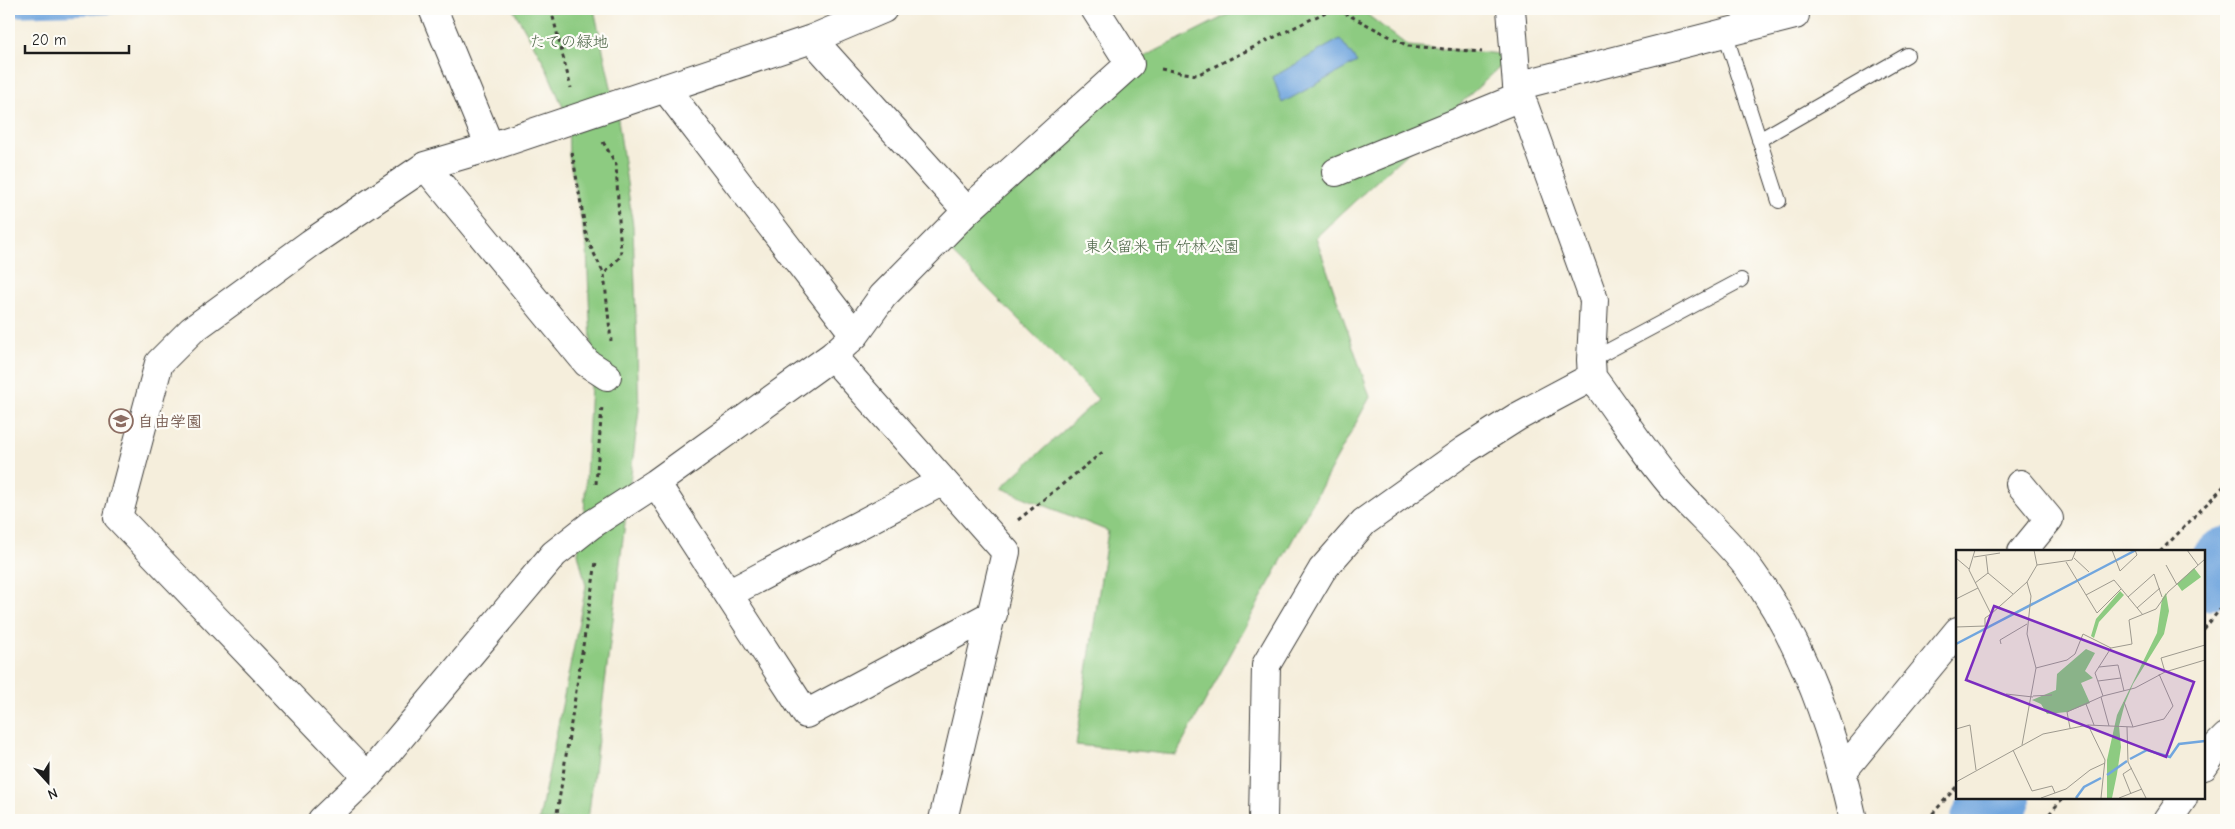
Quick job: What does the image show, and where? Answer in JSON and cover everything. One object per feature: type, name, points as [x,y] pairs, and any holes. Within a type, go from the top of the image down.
[{"type":"street","points":[[433,9],[490,148]]},
{"type":"street","points":[[322,820],[367,777],[554,554],[597,521],[656,483],[832,356],[855,335],[883,296],[967,211],[1130,64],[1095,9]]},
{"type":"street","points":[[1511,9],[1513,55],[1518,91],[1594,300],[1592,369],[1674,488],[1750,569],[1770,601],[1808,672],[1842,772],[1853,820]]},
{"type":"street","points":[[367,777],[118,517],[159,363],[192,330],[311,243],[425,166],[490,148],[812,39],[874,11]]},
{"type":"street","points":[[1336,172],[1518,91],[1795,15]]},
{"type":"street","points":[[812,39],[967,211]]},
{"type":"street","points":[[665,88],[855,335]]},
{"type":"street","points":[[425,166],[587,363],[607,376]]},
{"type":"street","points":[[832,356],[941,482],[1006,552],[993,614],[943,820]]},
{"type":"street","points":[[1263,820],[1266,665],[1322,570],[1364,522],[1517,417],[1592,369]]},
{"type":"street","points":[[728,594],[941,482]]},
{"type":"street","points":[[656,483],[806,714],[993,614]]},
{"type":"street","points":[[2020,484],[2049,518],[2024,550]]},
{"type":"street","points":[[1842,772],[1956,633]]},
{"type":"street","points":[[2205,764],[2218,745],[2226,737]]},
{"type":"street","points":[[2168,820],[2182,799]]},
{"type":"lane","points":[[1725,33],[1779,201]]},
{"type":"lane","points":[[1759,140],[1907,55]]},
{"type":"lane","points":[[1592,369],[1741,280]]},
{"type":"path","points":[[551,9],[572,91]]},
{"type":"path","points":[[1130,64],[1197,75],[1332,9]]},
{"type":"path","points":[[1337,9],[1408,46],[1513,55]]},
{"type":"path","points":[[602,140],[616,164],[621,256],[604,274]]},
{"type":"path","points":[[571,146],[587,239],[604,274],[612,352],[600,415],[596,491]]},
{"type":"path","points":[[994,539],[1104,452]]},
{"type":"path","points":[[2162,550],[2226,484]]},
{"type":"path","points":[[556,820],[597,555]]},
{"type":"path","points":[[2205,628],[2226,602]]},
{"type":"path","points":[[1927,820],[1956,787]]},
{"type":"path","points":[[2044,820],[2061,799]]},
{"type":"green space","name":"たての緑地","points":[[513,9],[594,9],[618,119],[633,226],[639,410],[588,820],[539,820],[586,586],[578,553],[584,514],[592,367],[587,250],[569,156],[568,119],[543,61]]},
{"type":"green space","name":"東久留米 市 竹林公園","points":[[1239,9],[1360,9],[1408,46],[1513,55],[1316,237],[1370,397],[1176,755],[1076,745],[1108,531],[1001,488],[1098,399],[939,240],[1130,64]]},
{"type":"water","points":[[1340,39],[1357,62],[1282,103],[1273,77]]},
{"type":"waterway","points":[[9,12],[111,9]]},
{"type":"waterway","points":[[2205,579],[2226,558]]},
{"type":"waterway","points":[[1982,820],[1999,799]]},
{"type":"place","name":"自由学園","points":[[121,421]]}]
